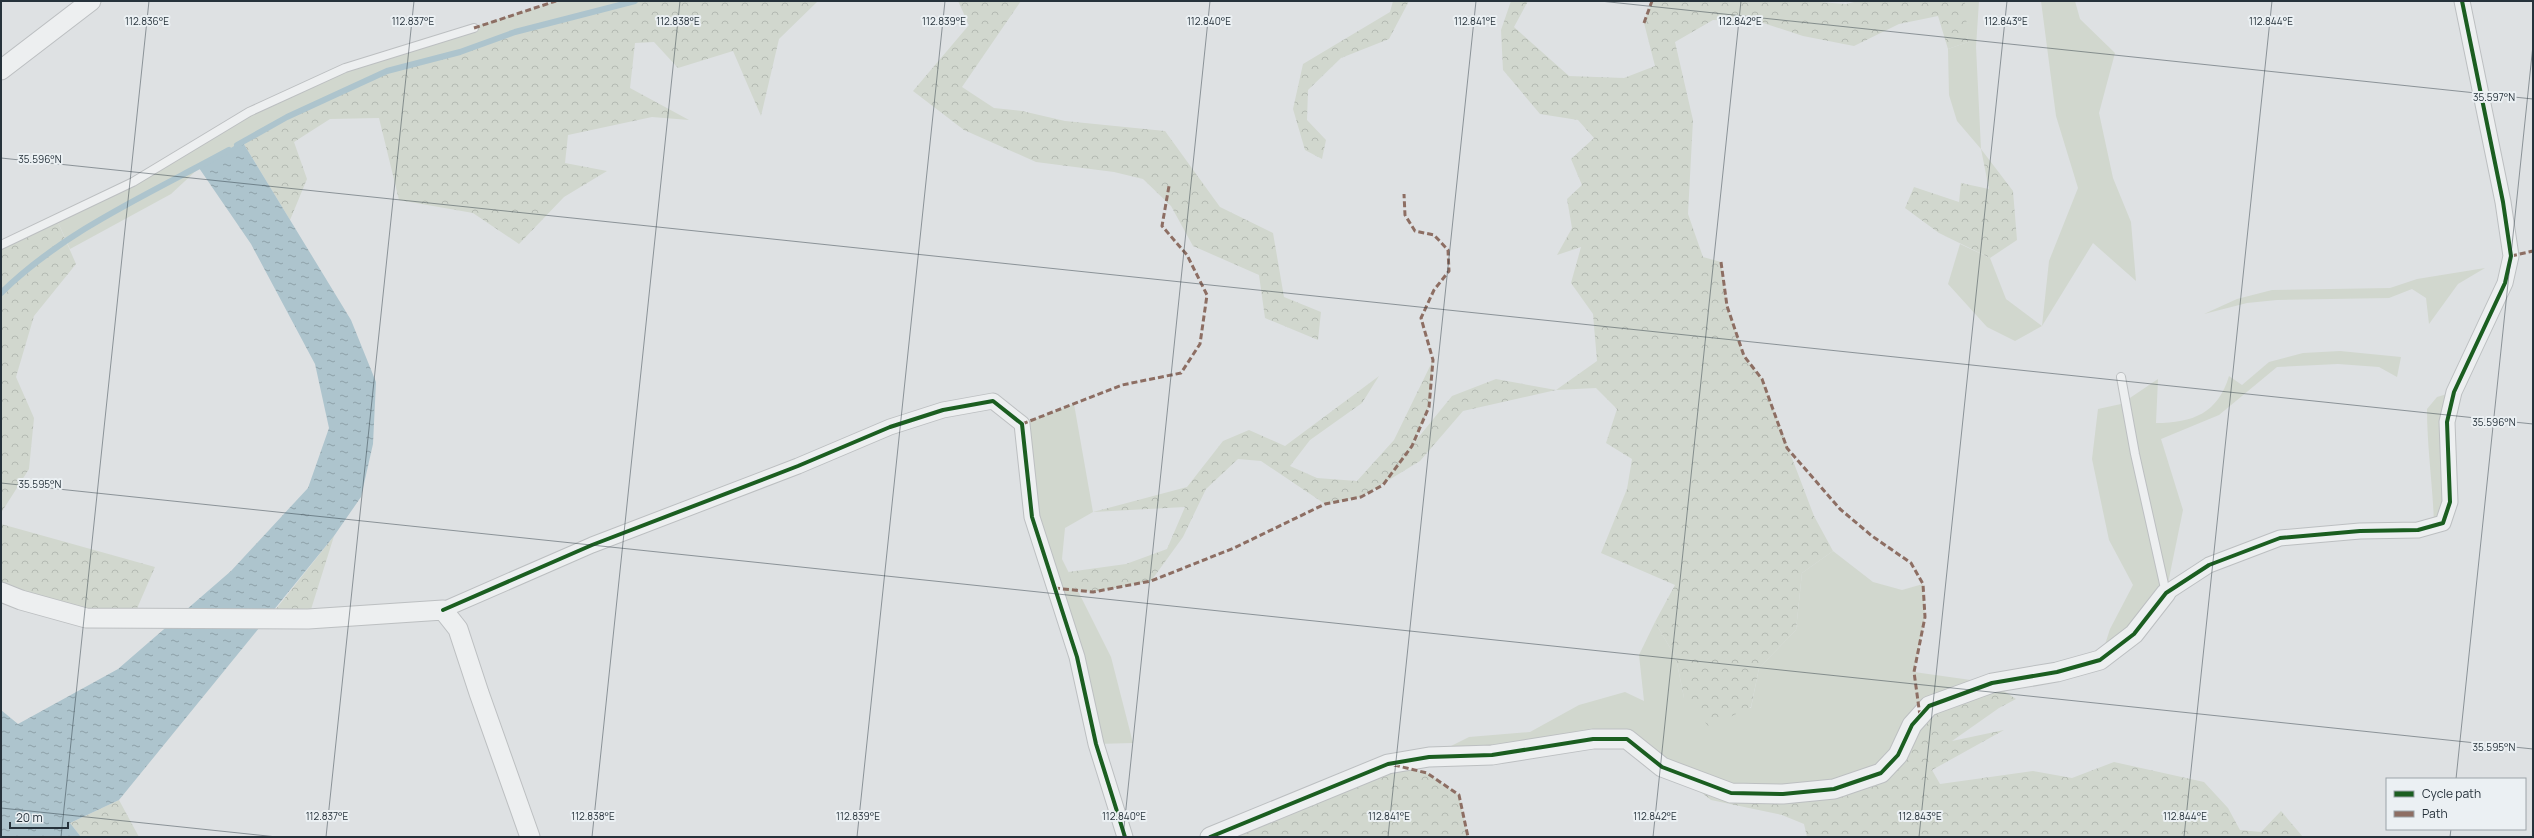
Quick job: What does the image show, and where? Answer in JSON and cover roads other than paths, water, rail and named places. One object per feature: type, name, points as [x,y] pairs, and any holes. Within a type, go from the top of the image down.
[{"type":"street","points":[[1,70],[91,1]]},
{"type":"street","points":[[1210,837],[1350,778],[1388,764],[1429,757],[1492,755],[1593,739],[1627,739],[1662,767],[1731,793],[1783,794],[1834,789],[1881,773],[1898,755],[1912,725],[1929,706],[1992,683],[2057,672],[2100,660],[2134,634],[2166,593],[2209,565],[2280,538],[2360,531],[2418,530],[2443,522],[2450,502],[2447,422],[2454,392],[2505,283],[2511,256],[2503,202],[2462,1]]},
{"type":"street","points":[[1,592],[21,600],[86,618],[132,620],[308,619],[443,610],[592,545],[798,466],[890,427],[943,410],[993,401],[1022,424],[1032,517],[1077,657],[1096,744],[1125,837]]},
{"type":"street","points":[[443,610],[458,629],[478,693],[530,837]]},
{"type":"lane","points":[[1,245],[133,182],[249,112],[345,68],[474,28]]},
{"type":"lane","points":[[2121,377],[2135,454],[2150,511],[2166,593]]},
{"type":"water","points":[[242,141],[351,320],[376,382],[373,444],[361,497],[334,536],[119,800],[70,823],[81,837],[1,837],[1,710],[18,724],[118,669],[231,571],[308,488],[329,428],[315,364],[251,244],[199,168]]},
{"type":"waterway","points":[[237,145],[287,117],[387,71],[460,52],[515,32],[635,1]]},
{"type":"waterway","points":[[1,293],[53,250],[81,231],[229,150]]}]
